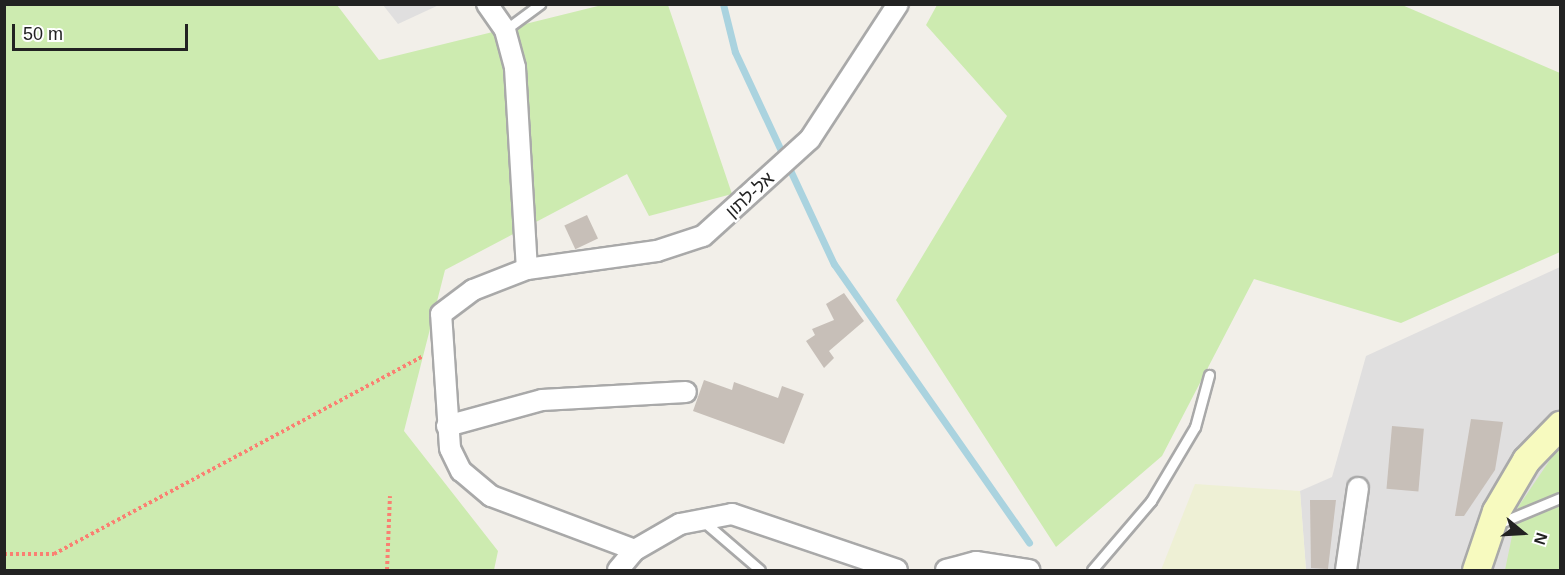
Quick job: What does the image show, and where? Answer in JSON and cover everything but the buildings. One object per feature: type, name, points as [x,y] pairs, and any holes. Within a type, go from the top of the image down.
[{"type":"street","points":[[487,4],[505,30],[515,68],[527,269]]},
{"type":"street","name":"אל-לתון","points":[[635,550],[491,496],[461,471],[450,448],[447,426],[440,347],[441,314],[473,290],[527,269],[657,251],[703,236],[810,139],[898,4]]},
{"type":"street","points":[[447,426],[542,400],[686,392]]},
{"type":"street","points":[[1476,570],[1490,526],[1526,460],[1560,425]]},
{"type":"street","points":[[1346,570],[1358,488]]},
{"type":"street","points":[[618,570],[635,550],[699,517],[753,517],[882,568]]},
{"type":"street","points":[[946,570],[976,562],[1029,570]]},
{"type":"lane","points":[[505,30],[540,4]]},
{"type":"lane","points":[[1092,570],[1151,501],[1195,427],[1209,375]]},
{"type":"lane","points":[[1490,526],[1560,498]]},
{"type":"lane","points":[[699,517],[760,570]]},
{"type":"path","points":[[4,554],[54,554],[440,347]]},
{"type":"path","points":[[387,570],[390,496]]},
{"type":"shaded area","points":[[383,5],[439,5],[398,24]]},
{"type":"shaded area","points":[[1560,267],[1560,570],[1306,570],[1300,491],[1332,477],[1366,356]]},
{"type":"green space","points":[[4,5],[337,5],[379,60],[602,5],[668,5],[732,194],[649,216],[627,174],[445,270],[404,431],[498,551],[494,570],[5,570]]},
{"type":"green space","points":[[937,5],[1402,5],[1560,73],[1560,252],[1401,323],[1254,279],[1162,456],[1056,547],[896,300],[1007,116],[926,25]]},
{"type":"green space","points":[[1560,445],[1560,570],[1505,570],[1518,507]]},
{"type":"green space","points":[[1195,484],[1300,491],[1306,570],[1161,570]]},
{"type":"waterway","points":[[723,4],[735,52],[834,264],[1029,543]]}]
